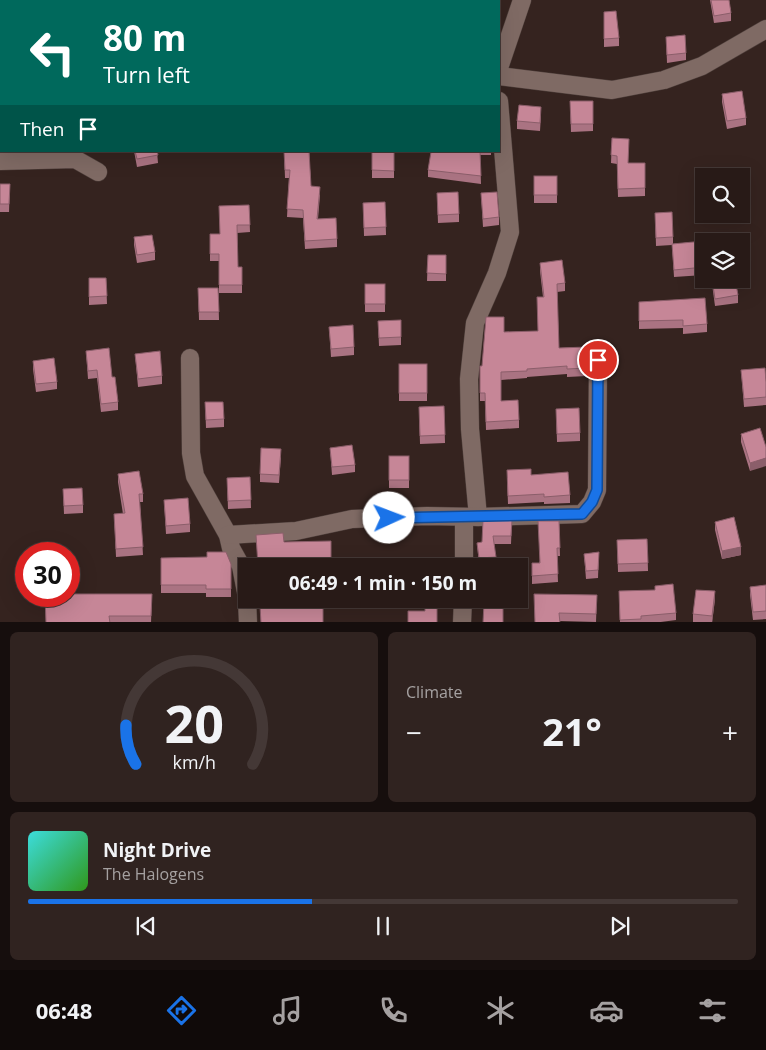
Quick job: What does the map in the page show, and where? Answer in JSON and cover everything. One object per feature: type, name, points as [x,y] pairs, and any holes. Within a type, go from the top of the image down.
[{"type":"street","points":[[500,65],[522,0]]},
{"type":"street","points":[[500,76],[612,90],[664,80],[702,66],[766,29]]},
{"type":"street","points":[[465,558],[471,517],[469,379],[475,323],[497,273],[510,232],[500,113]]},
{"type":"street","points":[[0,161],[74,159],[98,172]]},
{"type":"street","points":[[190,358],[191,453],[194,476],[228,535],[231,548],[238,562]]},
{"type":"street","points":[[228,535],[296,531],[352,519],[582,514],[588,509],[597,490],[598,360]]},
{"type":"street","points":[[247,608],[248,622]]},
{"type":"street","points":[[462,622],[463,608]]},
{"type":"building","points":[[711,0],[729,0],[731,13],[714,16]]},
{"type":"building","points":[[616,11],[619,38],[604,39],[604,12]]},
{"type":"building","points":[[685,35],[686,53],[667,55],[666,37]]},
{"type":"building","points":[[742,91],[746,118],[727,121],[722,94]]},
{"type":"building","points":[[570,101],[593,101],[593,124],[571,124]]},
{"type":"building","points":[[519,105],[541,107],[540,123],[517,121]]},
{"type":"building","points":[[612,138],[629,139],[628,163],[645,163],[645,188],[618,189],[617,156],[611,155]]},
{"type":"building","points":[[135,152],[157,152],[158,155],[137,159]]},
{"type":"building","points":[[284,152],[309,152],[311,186],[320,187],[317,219],[336,218],[337,239],[305,241],[303,210],[287,209],[290,170],[285,170]]},
{"type":"building","points":[[372,152],[394,152],[394,171],[372,170]]},
{"type":"building","points":[[431,152],[480,152],[481,176],[428,170]]},
{"type":"building","points":[[534,176],[557,176],[557,195],[534,195]]},
{"type":"building","points":[[0,184],[10,184],[9,204],[0,204]]},
{"type":"building","points":[[458,192],[459,214],[438,215],[437,193]]},
{"type":"building","points":[[497,192],[499,217],[483,219],[481,193]]},
{"type":"building","points":[[385,202],[386,227],[364,228],[363,203]]},
{"type":"building","points":[[249,205],[250,225],[237,225],[238,267],[242,267],[242,285],[219,285],[219,254],[210,254],[210,234],[220,234],[219,206]]},
{"type":"building","points":[[672,212],[673,237],[656,238],[655,213]]},
{"type":"building","points":[[152,235],[155,252],[137,255],[134,237]]},
{"type":"building","points":[[695,242],[695,268],[674,270],[672,244]]},
{"type":"building","points":[[428,255],[446,255],[446,274],[427,273]]},
{"type":"building","points":[[562,260],[565,283],[557,284],[559,348],[587,347],[587,368],[567,369],[567,366],[501,372],[501,401],[518,400],[519,420],[486,422],[485,393],[480,393],[480,366],[482,366],[486,317],[504,317],[504,332],[538,331],[537,297],[544,297],[540,263]]},
{"type":"building","points":[[89,278],[106,278],[107,296],[89,297]]},
{"type":"building","points":[[365,284],[385,284],[385,304],[365,304]]},
{"type":"building","points":[[198,288],[218,288],[219,312],[199,312]]},
{"type":"building","points":[[713,288],[737,288],[738,295],[715,299]]},
{"type":"building","points":[[705,298],[707,324],[683,326],[683,320],[639,321],[639,302]]},
{"type":"building","points":[[401,320],[401,337],[379,338],[378,321]]},
{"type":"building","points":[[353,325],[354,347],[331,349],[329,327]]},
{"type":"building","points":[[109,348],[112,377],[115,377],[118,402],[101,404],[97,370],[88,371],[86,351]]},
{"type":"building","points":[[160,351],[162,376],[138,379],[135,354]]},
{"type":"building","points":[[54,358],[57,382],[36,384],[33,361]]},
{"type":"building","points":[[399,364],[427,364],[427,393],[399,393]]},
{"type":"building","points":[[765,368],[766,397],[744,399],[741,370]]},
{"type":"building","points":[[205,402],[223,402],[224,419],[206,420]]},
{"type":"building","points":[[444,406],[445,435],[420,436],[419,407]]},
{"type":"building","points":[[579,408],[580,433],[557,434],[556,409]]},
{"type":"building","points":[[760,428],[766,447],[766,458],[750,463],[741,434]]},
{"type":"building","points":[[352,445],[355,465],[332,467],[330,448]]},
{"type":"building","points":[[261,448],[281,449],[279,475],[260,474]]},
{"type":"building","points":[[389,456],[409,456],[409,480],[389,480]]},
{"type":"building","points":[[531,469],[531,475],[568,472],[570,495],[544,497],[544,494],[508,496],[507,470]]},
{"type":"building","points":[[139,471],[143,494],[139,494],[143,547],[116,549],[114,514],[125,513],[118,474]]},
{"type":"building","points":[[250,477],[251,500],[228,501],[227,478]]},
{"type":"building","points":[[82,488],[83,505],[64,506],[63,489]]},
{"type":"building","points":[[188,498],[190,524],[166,526],[164,500]]},
{"type":"building","points":[[734,517],[741,547],[722,551],[715,522]]},
{"type":"building","points":[[483,520],[512,520],[511,536],[493,536],[496,557],[479,558],[477,543],[482,542]]},
{"type":"building","points":[[538,521],[559,521],[560,548],[557,548],[558,574],[532,576],[532,563],[540,563]]},
{"type":"building","points":[[283,533],[284,542],[331,541],[331,558],[257,558],[256,535]]},
{"type":"building","points":[[647,539],[648,563],[618,564],[617,540]]},
{"type":"building","points":[[207,552],[226,552],[231,564],[231,589],[206,589],[206,585],[161,585],[161,558],[207,557]]},
{"type":"building","points":[[599,552],[598,570],[586,571],[584,554]]},
{"type":"building","points":[[673,584],[676,613],[641,616],[641,619],[620,620],[619,591],[655,590],[655,586]]},
{"type":"building","points":[[766,585],[766,611],[753,612],[750,587]]},
{"type":"building","points":[[696,590],[715,591],[712,616],[693,614]]},
{"type":"building","points":[[80,594],[152,594],[151,616],[109,616],[110,622],[46,622],[45,607],[80,607]]},
{"type":"building","points":[[534,594],[597,595],[596,614],[559,613],[560,622],[535,622]]},
{"type":"building","points":[[260,608],[323,608],[323,622],[261,622]]},
{"type":"building","points":[[425,608],[437,608],[437,622],[408,622],[408,611],[425,611]]},
{"type":"building","points":[[484,608],[503,608],[503,622],[483,622]]},
{"type":"route","points":[[389,518],[426,516],[514,517],[582,514],[588,509],[597,490],[598,360]]}]
